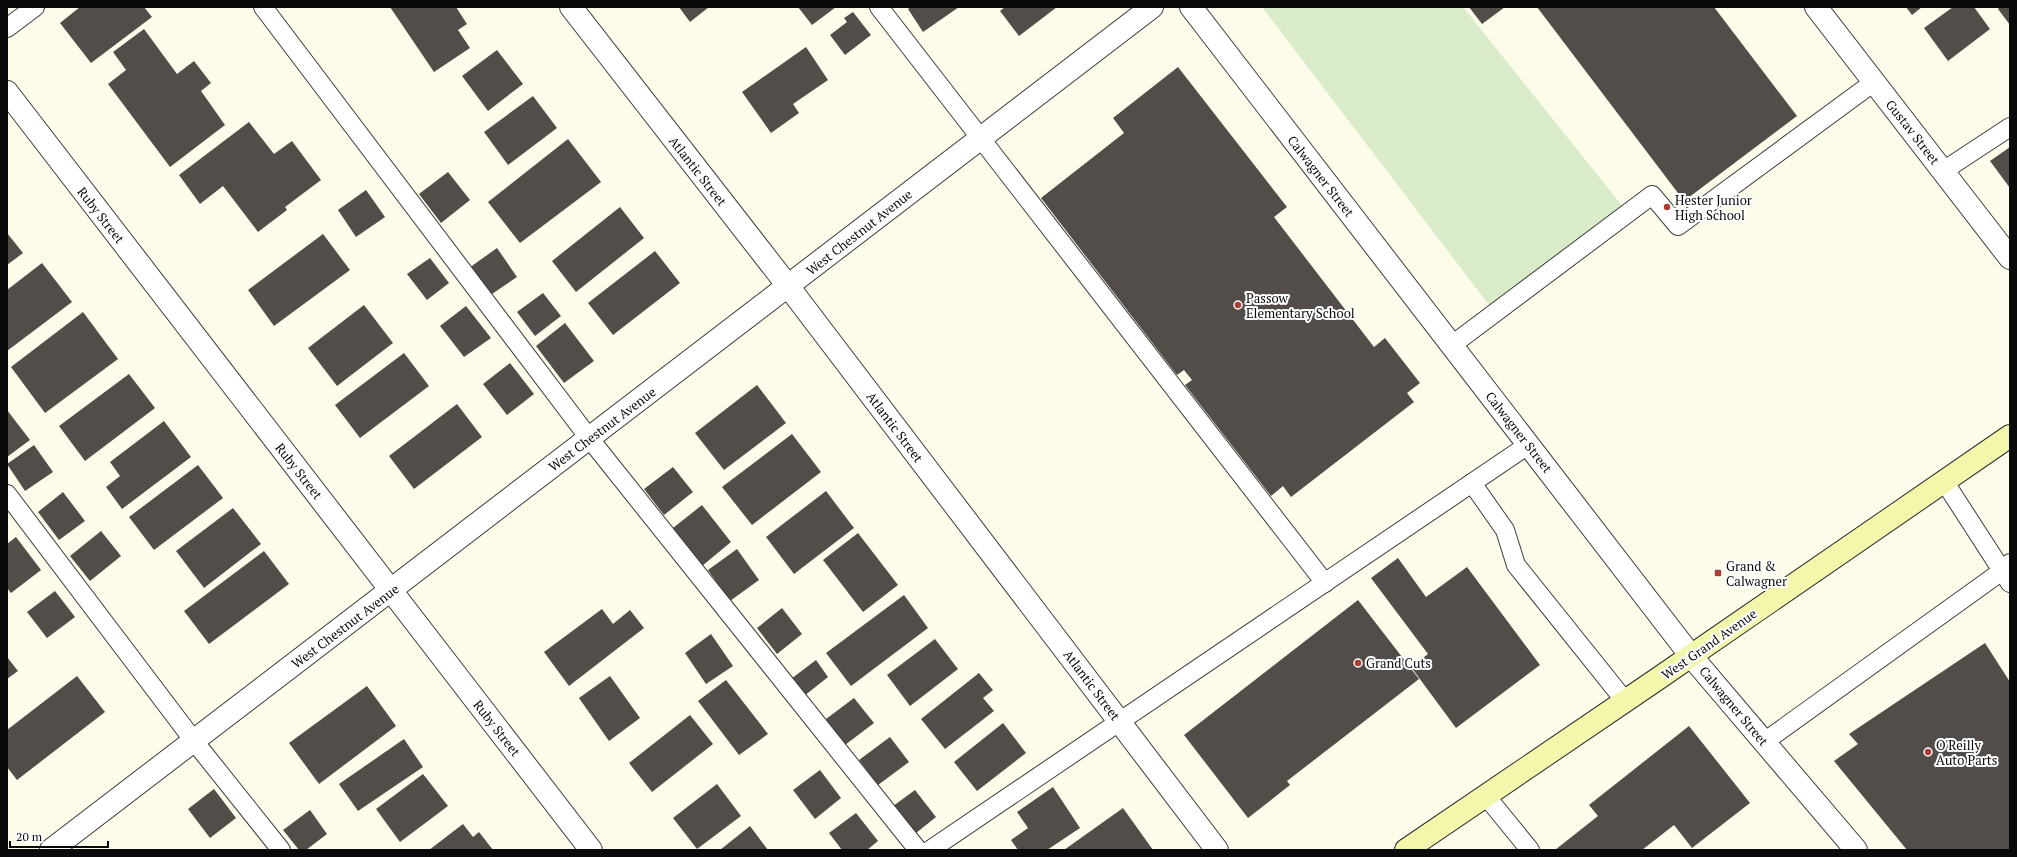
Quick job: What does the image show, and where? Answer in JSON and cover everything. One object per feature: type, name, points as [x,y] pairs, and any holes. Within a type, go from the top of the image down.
[{"type":"main road","name":"West Grand Avenue","points":[[1413,848],[1486,796],[2010,436]]},
{"type":"street","name":"Atlantic Street","points":[[571,7],[788,286],[1217,850]]},
{"type":"street","name":"West Chestnut Avenue","points":[[51,850],[1152,7]]},
{"type":"street","name":"Calwagner Street","points":[[1191,7],[1691,656],[1856,850]]},
{"type":"street","name":"Gustav Street","points":[[1816,7],[2010,258]]},
{"type":"street","name":"Ruby Street","points":[[7,92],[591,850]]},
{"type":"lane","points":[[7,28],[34,7]]},
{"type":"lane","points":[[263,7],[589,438],[918,850]]},
{"type":"lane","points":[[879,7],[982,137],[1325,583]]},
{"type":"lane","points":[[1452,346],[1652,195],[1678,226],[1874,82]]},
{"type":"lane","points":[[1943,171],[2010,127]]},
{"type":"lane","points":[[930,850],[1120,723],[1528,445]]},
{"type":"lane","points":[[1764,742],[2007,572],[1944,481]]},
{"type":"lane","points":[[1472,483],[1505,530],[1516,565],[1624,701]]},
{"type":"lane","points":[[7,494],[194,741],[281,850]]},
{"type":"lane","points":[[1486,796],[1530,850]]},
{"type":"green space","points":[[1262,7],[1463,7],[1628,213],[1495,313]]},
{"type":"building","points":[[80,7],[144,7],[152,17],[91,63],[60,23]]},
{"type":"building","points":[[390,7],[456,7],[467,24],[458,30],[470,48],[434,72]]},
{"type":"building","points":[[679,7],[709,7],[690,22]]},
{"type":"building","points":[[798,7],[836,7],[812,25]]},
{"type":"building","points":[[911,7],[959,7],[923,32],[908,9]]},
{"type":"building","points":[[1005,7],[1057,7],[1019,36],[1000,11]]},
{"type":"building","points":[[1469,7],[1505,7],[1482,24]]},
{"type":"building","points":[[1537,7],[1714,7],[1797,116],[1684,201]]},
{"type":"building","points":[[1906,7],[1922,7],[1912,15]]},
{"type":"building","points":[[1953,7],[1974,7],[1990,29],[1948,61],[1924,28]]},
{"type":"building","points":[[2000,7],[2010,7],[2010,25],[1998,9]]},
{"type":"building","points":[[853,12],[871,35],[845,55],[830,35],[847,22],[844,18]]},
{"type":"building","points":[[144,29],[177,74],[194,61],[211,83],[201,91],[225,125],[170,167],[108,84],[126,70],[113,52]]},
{"type":"building","points":[[806,47],[828,80],[793,104],[799,113],[771,133],[742,92]]},
{"type":"building","points":[[497,50],[523,84],[488,111],[462,76]]},
{"type":"building","name":"Passow Elementary School","points":[[1178,67],[1287,207],[1274,217],[1374,347],[1385,338],[1420,383],[1407,393],[1414,402],[1291,497],[1283,486],[1271,496],[1185,385],[1192,380],[1184,370],[1177,375],[1041,198],[1124,133],[1113,118]]},
{"type":"building","points":[[533,96],[557,128],[508,165],[484,132]]},
{"type":"building","points":[[249,122],[274,154],[292,141],[321,180],[285,207],[287,210],[258,232],[223,186],[200,204],[179,175]]},
{"type":"building","points":[[568,139],[601,182],[520,243],[488,202]]},
{"type":"building","points":[[2010,147],[2010,188],[1990,161]]},
{"type":"building","points":[[448,172],[470,200],[441,223],[419,194]]},
{"type":"building","points":[[366,190],[385,217],[356,237],[338,210]]},
{"type":"building","points":[[620,207],[644,238],[576,292],[552,261]]},
{"type":"building","points":[[7,233],[23,253],[7,265]]},
{"type":"building","points":[[323,234],[350,270],[274,326],[248,290]]},
{"type":"building","points":[[497,248],[517,277],[489,296],[469,268]]},
{"type":"building","points":[[655,251],[680,283],[613,335],[588,303]]},
{"type":"building","points":[[430,258],[449,283],[427,300],[407,274]]},
{"type":"building","points":[[42,263],[72,302],[7,351],[7,290]]},
{"type":"building","points":[[543,293],[561,316],[535,336],[517,312]]},
{"type":"building","points":[[364,305],[393,343],[337,386],[308,348]]},
{"type":"building","points":[[466,306],[491,338],[464,357],[440,326]]},
{"type":"building","points":[[83,312],[118,359],[45,413],[11,367]]},
{"type":"building","points":[[565,323],[594,361],[564,383],[536,346]]},
{"type":"building","points":[[404,353],[429,386],[360,438],[335,405]]},
{"type":"building","points":[[510,363],[534,394],[507,415],[483,384]]},
{"type":"building","points":[[129,374],[155,408],[85,461],[59,426]]},
{"type":"building","points":[[757,385],[786,423],[724,470],[695,433]]},
{"type":"building","points":[[457,404],[482,437],[414,489],[389,456]]},
{"type":"building","points":[[7,410],[30,440],[7,457]]},
{"type":"building","points":[[164,421],[191,457],[122,509],[106,487],[120,476],[110,462]]},
{"type":"building","points":[[792,434],[821,472],[752,525],[722,487]]},
{"type":"building","points":[[34,445],[53,472],[25,491],[7,464]]},
{"type":"building","points":[[198,465],[223,498],[154,550],[129,517]]},
{"type":"building","points":[[673,467],[693,492],[664,515],[644,489]]},
{"type":"building","points":[[826,491],[854,528],[794,574],[766,537]]},
{"type":"building","points":[[63,492],[85,521],[59,540],[38,512]]},
{"type":"building","points":[[702,505],[731,542],[702,566],[673,528]]},
{"type":"building","points":[[233,508],[261,544],[204,588],[176,551]]},
{"type":"building","points":[[101,531],[121,556],[90,581],[70,556]]},
{"type":"building","points":[[858,533],[898,585],[863,612],[823,560]]},
{"type":"building","points":[[16,537],[41,570],[11,593],[7,588],[7,544]]},
{"type":"building","points":[[737,549],[759,580],[730,601],[708,570]]},
{"type":"building","points":[[264,551],[289,584],[209,644],[184,611]]},
{"type":"building","points":[[1398,558],[1426,597],[1467,567],[1540,665],[1456,728],[1411,667],[1428,654],[1371,578]]},
{"type":"building","points":[[55,591],[75,617],[47,638],[27,612]]},
{"type":"building","points":[[904,595],[928,628],[851,686],[826,653]]},
{"type":"building","points":[[1358,600],[1419,679],[1287,781],[1290,785],[1248,818],[1184,735]]},
{"type":"building","points":[[782,608],[802,634],[777,654],[757,628]]},
{"type":"building","points":[[602,609],[613,624],[630,610],[644,628],[569,686],[544,652]]},
{"type":"building","points":[[711,634],[733,666],[706,684],[685,653]]},
{"type":"building","points":[[935,639],[958,669],[910,706],[887,675]]},
{"type":"building","name":"O'Reilly Auto Parts","points":[[1985,643],[2010,682],[2010,848],[2007,850],[1907,850],[1834,761],[1858,744],[1849,734]]},
{"type":"building","points":[[7,657],[18,671],[7,679]]},
{"type":"building","points":[[816,660],[828,677],[804,696],[791,679]]},
{"type":"building","points":[[979,673],[993,690],[983,698],[994,711],[945,749],[921,719]]},
{"type":"building","points":[[77,676],[105,712],[17,780],[7,767],[7,730]]},
{"type":"building","points":[[610,676],[640,718],[609,741],[579,698]]},
{"type":"building","points":[[726,680],[768,734],[739,755],[698,701]]},
{"type":"building","points":[[367,686],[396,726],[319,784],[289,743]]},
{"type":"building","points":[[854,698],[874,723],[845,745],[826,719]]},
{"type":"building","points":[[690,715],[713,744],[652,792],[629,763]]},
{"type":"building","points":[[1003,723],[1026,753],[977,791],[954,762]]},
{"type":"building","points":[[1689,726],[1750,803],[1692,848],[1674,825],[1642,850],[1555,850],[1598,816],[1589,805]]},
{"type":"building","points":[[890,737],[909,762],[878,785],[859,760]]},
{"type":"building","points":[[404,739],[423,767],[358,811],[339,784]]},
{"type":"building","points":[[820,770],[841,798],[815,819],[793,790]]},
{"type":"building","points":[[423,774],[448,806],[400,842],[376,809]]},
{"type":"building","points":[[717,784],[741,816],[697,849],[673,818]]},
{"type":"building","points":[[1053,787],[1080,828],[1047,850],[1018,850],[1011,840],[1028,828],[1017,812]]},
{"type":"building","points":[[214,789],[236,818],[210,838],[188,809]]},
{"type":"building","points":[[915,790],[936,817],[911,837],[889,809]]},
{"type":"building","points":[[1123,808],[1153,850],[1064,850]]},
{"type":"building","points":[[310,810],[327,834],[306,850],[299,850],[283,830]]},
{"type":"building","points":[[856,813],[878,841],[867,850],[842,850],[829,833]]},
{"type":"building","points":[[463,824],[473,837],[479,832],[493,850],[429,850]]},
{"type":"building","points":[[750,826],[768,850],[720,850]]},
{"type":"place","name":"Hester Junior High School","points":[[1667,207]]},
{"type":"place","name":"Passow Elementary School","points":[[1238,305]]},
{"type":"place","name":"Grand & Calwagner","points":[[1718,573]]},
{"type":"place","name":"Grand Cuts","points":[[1358,663]]},
{"type":"place","name":"O'Reilly Auto Parts","points":[[1928,752]]}]
